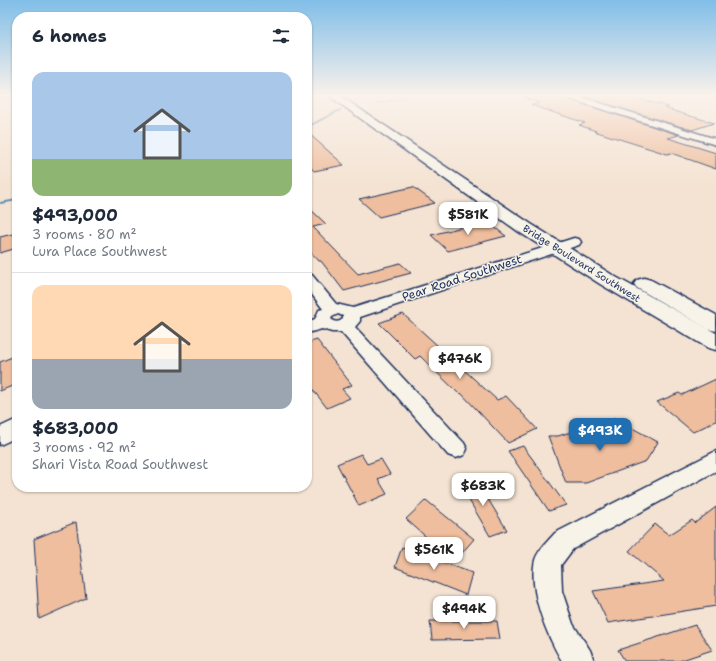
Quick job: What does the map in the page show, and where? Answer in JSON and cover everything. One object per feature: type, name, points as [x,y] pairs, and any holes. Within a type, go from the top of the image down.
[{"type":"main road","name":"Bridge Boulevard Southwest","points":[[379,126],[497,209],[562,241],[716,324]]},
{"type":"main road","name":"Bridge Boulevard Southwest","points":[[396,126],[534,218]]},
{"type":"main road","name":"Bridge Boulevard Southwest","points":[[562,241],[716,343]]},
{"type":"street","points":[[666,126],[716,142]]},
{"type":"street","name":"Pear Road Southwest","points":[[348,320],[562,241]]},
{"type":"street","points":[[312,287],[328,316],[331,327],[348,320],[456,449]]},
{"type":"street","points":[[312,325],[328,316]]},
{"type":"street","points":[[0,437],[12,430]]},
{"type":"street","points":[[579,661],[561,632],[548,591],[548,561],[564,541],[716,460]]},
{"type":"building","points":[[581,126],[651,126],[679,135],[668,138],[716,153],[716,169],[671,153],[667,154],[594,131],[596,131]]},
{"type":"building","points":[[678,126],[705,126],[692,130]]},
{"type":"building","points":[[312,136],[344,165],[314,171],[312,169]]},
{"type":"building","points":[[413,187],[435,203],[379,217],[359,199]]},
{"type":"building","points":[[312,211],[326,224],[313,227],[358,274],[400,263],[411,273],[344,291],[321,261],[319,261],[312,253]]},
{"type":"building","points":[[486,221],[506,236],[448,251],[431,235]]},
{"type":"building","points":[[12,234],[12,249],[0,253],[0,237]]},
{"type":"building","points":[[403,314],[497,400],[506,396],[537,429],[508,443],[461,393],[459,394],[420,356],[415,359],[379,323]]},
{"type":"building","points":[[317,340],[352,385],[342,389],[350,398],[327,408],[312,388],[312,342]]},
{"type":"building","points":[[12,357],[12,386],[0,391],[0,362]]},
{"type":"building","points":[[716,379],[716,421],[693,432],[657,402],[679,393],[682,395]]},
{"type":"building","points":[[614,418],[658,442],[646,461],[586,483],[566,483],[548,436],[558,436],[590,426],[600,437]]},
{"type":"building","points":[[523,446],[566,505],[549,511],[508,451]]},
{"type":"building","points":[[361,454],[367,464],[381,459],[390,474],[378,479],[387,494],[359,506],[337,464]]},
{"type":"building","points":[[475,478],[507,530],[490,536],[459,483]]},
{"type":"building","points":[[426,500],[474,539],[454,562],[406,519]]},
{"type":"building","points":[[716,507],[716,606],[608,623],[593,591],[664,581],[629,551],[655,524],[669,535],[692,520],[695,523]]},
{"type":"building","points":[[76,522],[86,598],[39,619],[34,539]]},
{"type":"building","points":[[402,547],[472,573],[466,595],[395,567]]},
{"type":"building","points":[[430,621],[497,621],[500,639],[432,640]]},
{"type":"building","points":[[695,625],[712,650],[679,661],[625,661],[618,650]]},
{"type":"waterway","points":[[0,203],[12,201]]}]
